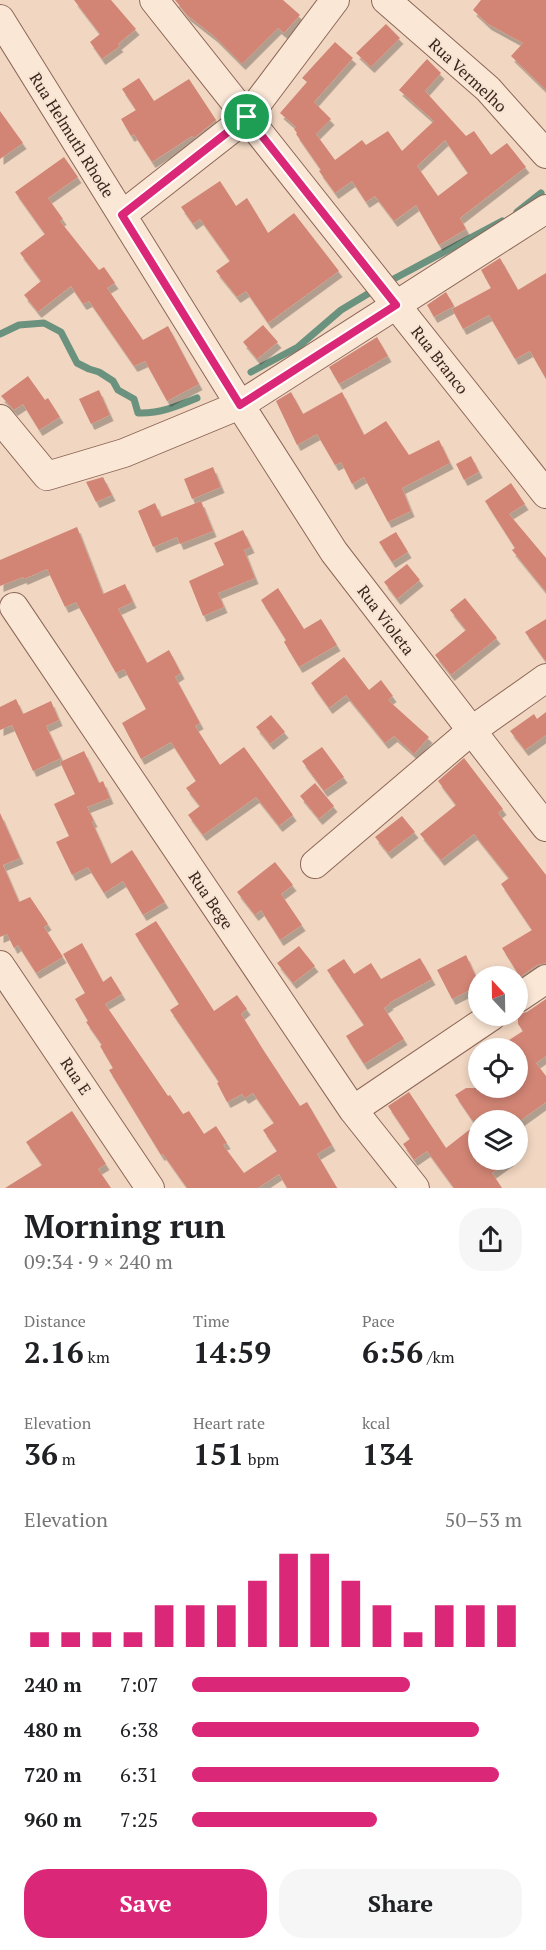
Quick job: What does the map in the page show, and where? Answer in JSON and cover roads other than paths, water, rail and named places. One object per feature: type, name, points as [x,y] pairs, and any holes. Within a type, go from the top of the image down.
[{"type":"street","name":"Rua Branco","points":[[154,0],[546,494]]},
{"type":"street","points":[[122,215],[247,117],[335,0]]},
{"type":"street","name":"Rua Vermelho","points":[[386,0],[488,89],[546,154]]},
{"type":"street","name":"Rua Helmuth Rhode","points":[[0,19],[240,405]]},
{"type":"street","points":[[0,418],[47,476],[124,453],[240,405],[546,209]]},
{"type":"street","name":"Rua Violeta","points":[[240,405],[334,552],[546,826]]},
{"type":"street","name":"Rua Bege","points":[[14,607],[352,1110],[414,1188]]},
{"type":"street","points":[[315,864],[471,731],[546,678]]},
{"type":"street","name":"Rua E","points":[[0,966],[150,1188]]},
{"type":"street","points":[[528,991],[546,979]]},
{"type":"street","points":[[352,1110],[477,1026]]},
{"type":"waterway","points":[[517,212],[541,193]]},
{"type":"waterway","points":[[388,282],[502,221]]},
{"type":"waterway","points":[[251,372],[298,347],[341,310],[376,289]]},
{"type":"waterway","points":[[0,334],[19,325],[44,323],[61,332],[77,363],[113,381],[118,390],[134,399],[138,413],[161,411],[197,398]]}]
